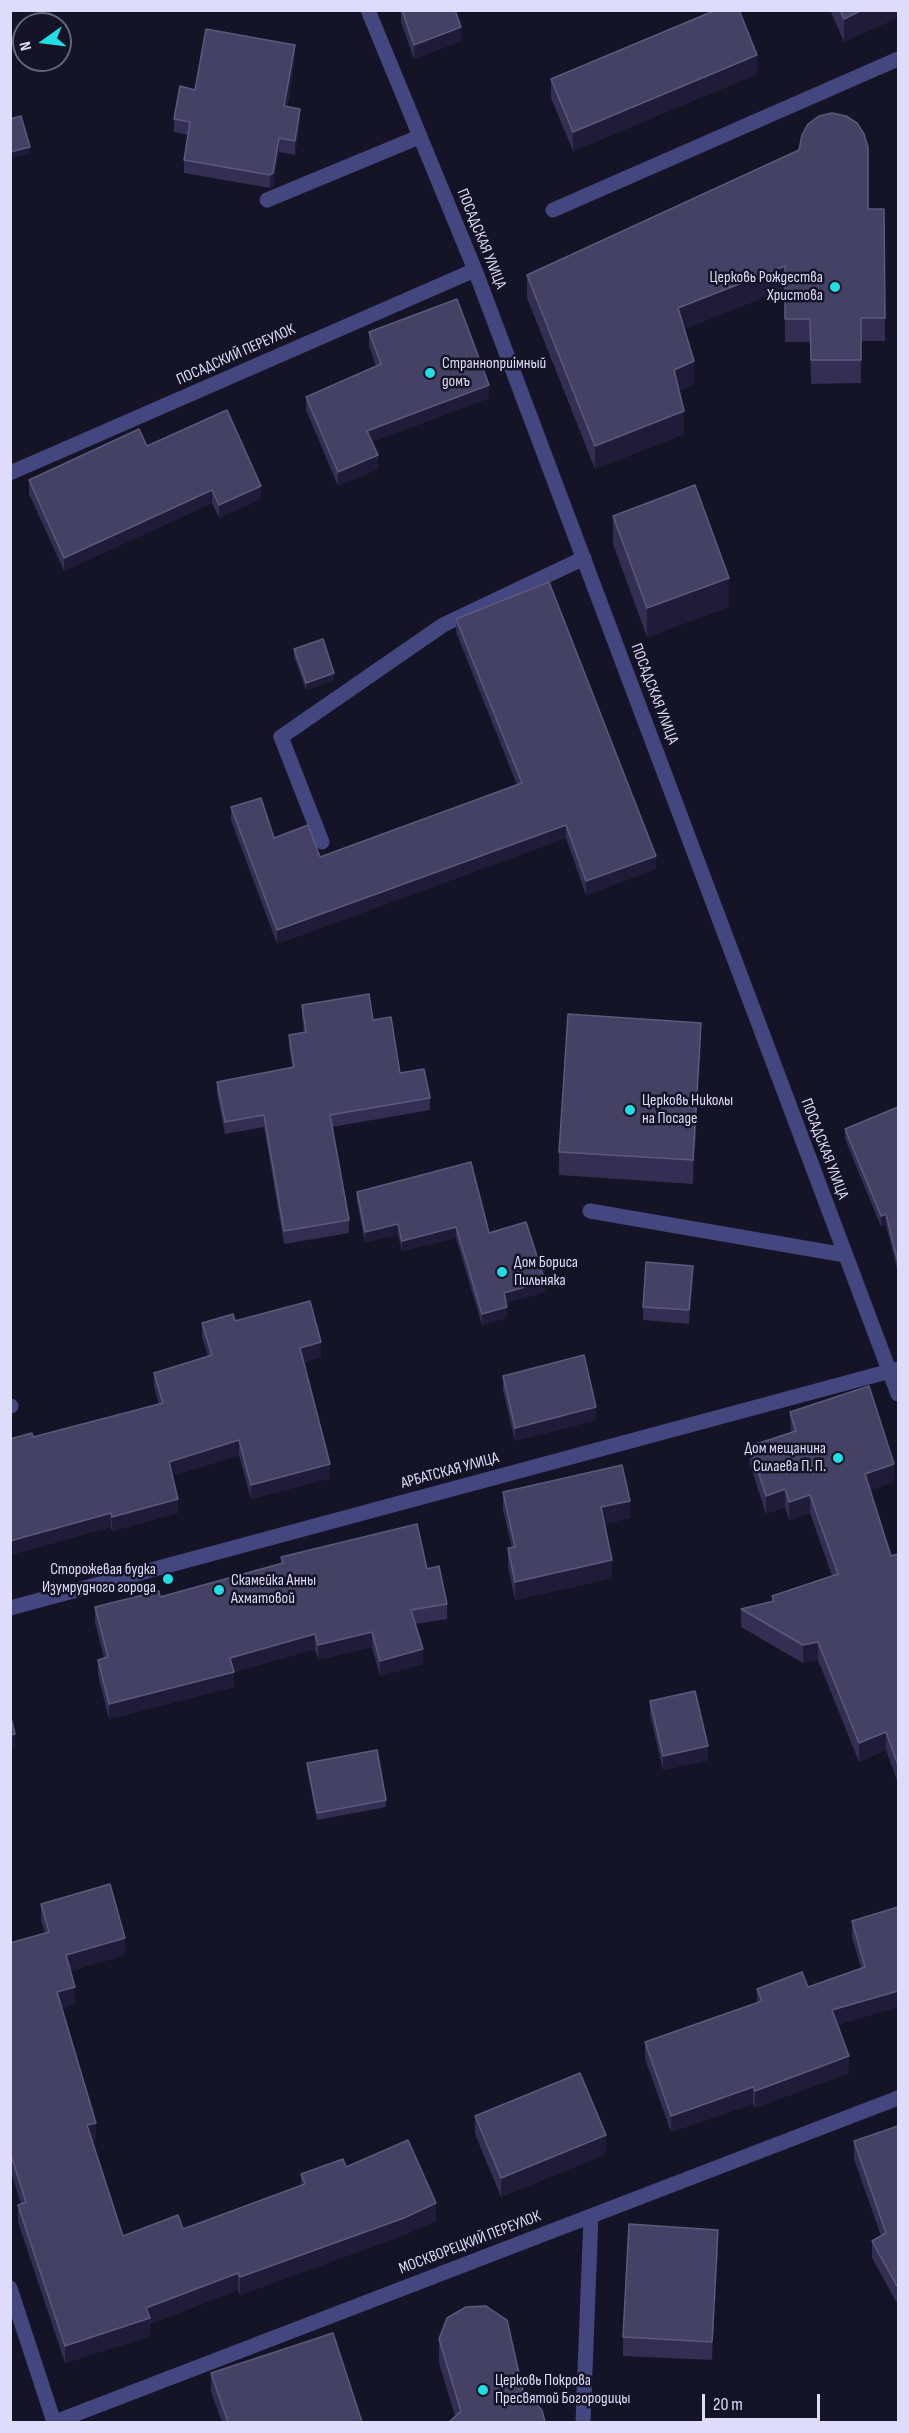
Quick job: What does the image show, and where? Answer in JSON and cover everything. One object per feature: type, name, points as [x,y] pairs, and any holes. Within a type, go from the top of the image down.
[{"type":"street","name":"ПОСАДСКАЯ УЛИЦА","points":[[368,10],[475,270],[844,1255],[894,1370],[898,1394]]},
{"type":"street","points":[[552,210],[898,59]]},
{"type":"street","points":[[267,201],[419,137]]},
{"type":"street","name":"ПОСАДСКИЙ ПЕРЕУЛОК","points":[[10,473],[475,270]]},
{"type":"street","points":[[322,842],[281,737],[443,625],[584,558]]},
{"type":"street","points":[[590,1211],[844,1255]]},
{"type":"street","name":"АРБАТСКАЯ УЛИЦА","points":[[10,1608],[894,1370]]},
{"type":"street","name":"МОСКВОРЕЦКИЙ ПЕРЕУЛОК","points":[[55,2422],[898,2098]]},
{"type":"street","points":[[583,2422],[591,2216]]},
{"type":"street","points":[[10,2288],[55,2422]]},
{"type":"building","points":[[402,10],[455,10],[461,27],[414,45]]},
{"type":"building","points":[[716,10],[739,10],[757,55],[573,132],[551,79]]},
{"type":"building","points":[[840,10],[862,10],[844,19]]},
{"type":"building","points":[[206,29],[295,45],[284,106],[300,109],[295,141],[279,138],[273,173],[270,175],[184,160],[190,122],[174,119],[180,86],[195,90]]},
{"type":"building","points":[[832,113],[846,116],[857,123],[864,134],[868,147],[868,209],[884,209],[885,318],[861,318],[861,360],[811,360],[810,319],[785,319],[785,266],[678,308],[694,361],[674,370],[684,411],[595,446],[527,275],[799,150],[802,135],[808,124],[819,116]]},
{"type":"building","points":[[21,116],[30,147],[10,152],[10,119]]},
{"type":"building","points":[[457,299],[489,385],[367,431],[378,455],[338,472],[306,397],[381,364],[369,332]]},
{"type":"building","points":[[227,410],[261,486],[219,505],[212,490],[64,558],[29,480],[139,429],[147,446]]},
{"type":"building","points":[[695,485],[729,578],[647,608],[613,516]]},
{"type":"building","points":[[549,582],[656,856],[586,881],[566,825],[277,930],[231,807],[261,798],[274,838],[308,825],[320,857],[522,783],[456,619]]},
{"type":"building","points":[[323,639],[334,673],[306,683],[294,649]]},
{"type":"building","points":[[369,994],[373,1020],[391,1017],[400,1073],[424,1069],[430,1098],[330,1115],[349,1220],[284,1231],[264,1115],[225,1122],[217,1082],[294,1067],[289,1035],[306,1032],[302,1005]]},
{"type":"building","name":"Церковь Николы на Посаде","points":[[568,1014],[701,1023],[693,1160],[559,1152]]},
{"type":"building","points":[[898,1107],[898,1263],[886,1214],[881,1216],[845,1129]]},
{"type":"building","points":[[471,1162],[489,1233],[526,1222],[545,1281],[504,1293],[507,1307],[482,1314],[456,1227],[402,1241],[398,1224],[365,1232],[357,1192]]},
{"type":"building","points":[[646,1262],[693,1266],[689,1310],[643,1307]]},
{"type":"building","points":[[310,1301],[321,1342],[300,1348],[330,1464],[251,1485],[239,1440],[169,1462],[178,1499],[112,1517],[111,1513],[10,1541],[10,1439],[32,1433],[33,1437],[163,1403],[154,1373],[212,1355],[202,1323],[233,1314],[235,1321]]},
{"type":"building","points":[[584,1355],[596,1407],[515,1428],[503,1376]]},
{"type":"building","points":[[869,1386],[894,1464],[865,1474],[891,1556],[898,1554],[898,1765],[886,1732],[859,1743],[818,1642],[803,1645],[741,1609],[774,1601],[772,1596],[838,1574],[810,1495],[789,1502],[785,1489],[766,1496],[750,1446],[796,1431],[790,1412]]},
{"type":"building","points":[[622,1465],[630,1501],[601,1507],[612,1560],[515,1582],[508,1548],[515,1547],[503,1492]]},
{"type":"building","points":[[417,1524],[427,1569],[439,1566],[447,1604],[411,1610],[423,1649],[380,1661],[372,1632],[318,1645],[315,1634],[230,1658],[234,1672],[109,1704],[98,1660],[108,1657],[95,1607],[159,1591],[160,1597],[283,1563],[281,1557]]},
{"type":"building","points":[[695,1691],[708,1746],[663,1756],[650,1701]]},
{"type":"building","points":[[10,1714],[15,1734],[10,1735]]},
{"type":"building","points":[[377,1750],[386,1800],[317,1813],[307,1763]]},
{"type":"building","points":[[110,1884],[125,1938],[66,1955],[75,1987],[57,1992],[96,2123],[87,2125],[123,2236],[178,2215],[183,2229],[305,2184],[301,2174],[343,2159],[346,2167],[408,2140],[436,2203],[404,2218],[240,2277],[238,2273],[146,2308],[150,2318],[65,2346],[18,2205],[26,2202],[10,2152],[10,1943],[49,1932],[41,1904]]},
{"type":"building","points":[[898,1907],[898,1991],[832,2010],[849,2056],[755,2091],[753,2087],[671,2116],[645,2042],[762,2001],[757,1989],[802,1972],[808,1987],[865,1967],[852,1921]]},
{"type":"building","points":[[580,2073],[606,2135],[501,2178],[475,2116]]},
{"type":"building","points":[[898,2126],[898,2288],[872,2241],[886,2233],[854,2141]]},
{"type":"building","points":[[629,2224],[718,2230],[712,2342],[623,2337]]},
{"type":"building","name":"Церковь Покрова Пресвятой Богородицы","points":[[486,2306],[507,2320],[523,2391],[542,2410],[545,2422],[449,2422],[461,2411],[439,2339],[447,2318],[466,2307]]},
{"type":"building","points":[[333,2333],[362,2422],[228,2422],[211,2373]]},
{"type":"place","name":"Церковь Рождества Христова","points":[[835,287]]},
{"type":"place","name":"Странноприiмный домъ","points":[[430,373]]},
{"type":"place","name":"Церковь Николы на Посаде","points":[[630,1110]]},
{"type":"place","name":"Дом Бориса Пильняка","points":[[502,1272]]},
{"type":"place","name":"Дом мещанина Силаева П. П.","points":[[838,1458]]},
{"type":"place","name":"Сторожевая будка Изумрудного города","points":[[168,1579]]},
{"type":"place","name":"Скамейка Анны Ахматовой","points":[[219,1590]]},
{"type":"place","name":"Церковь Покрова Пресвятой Богородицы","points":[[483,2390]]}]
